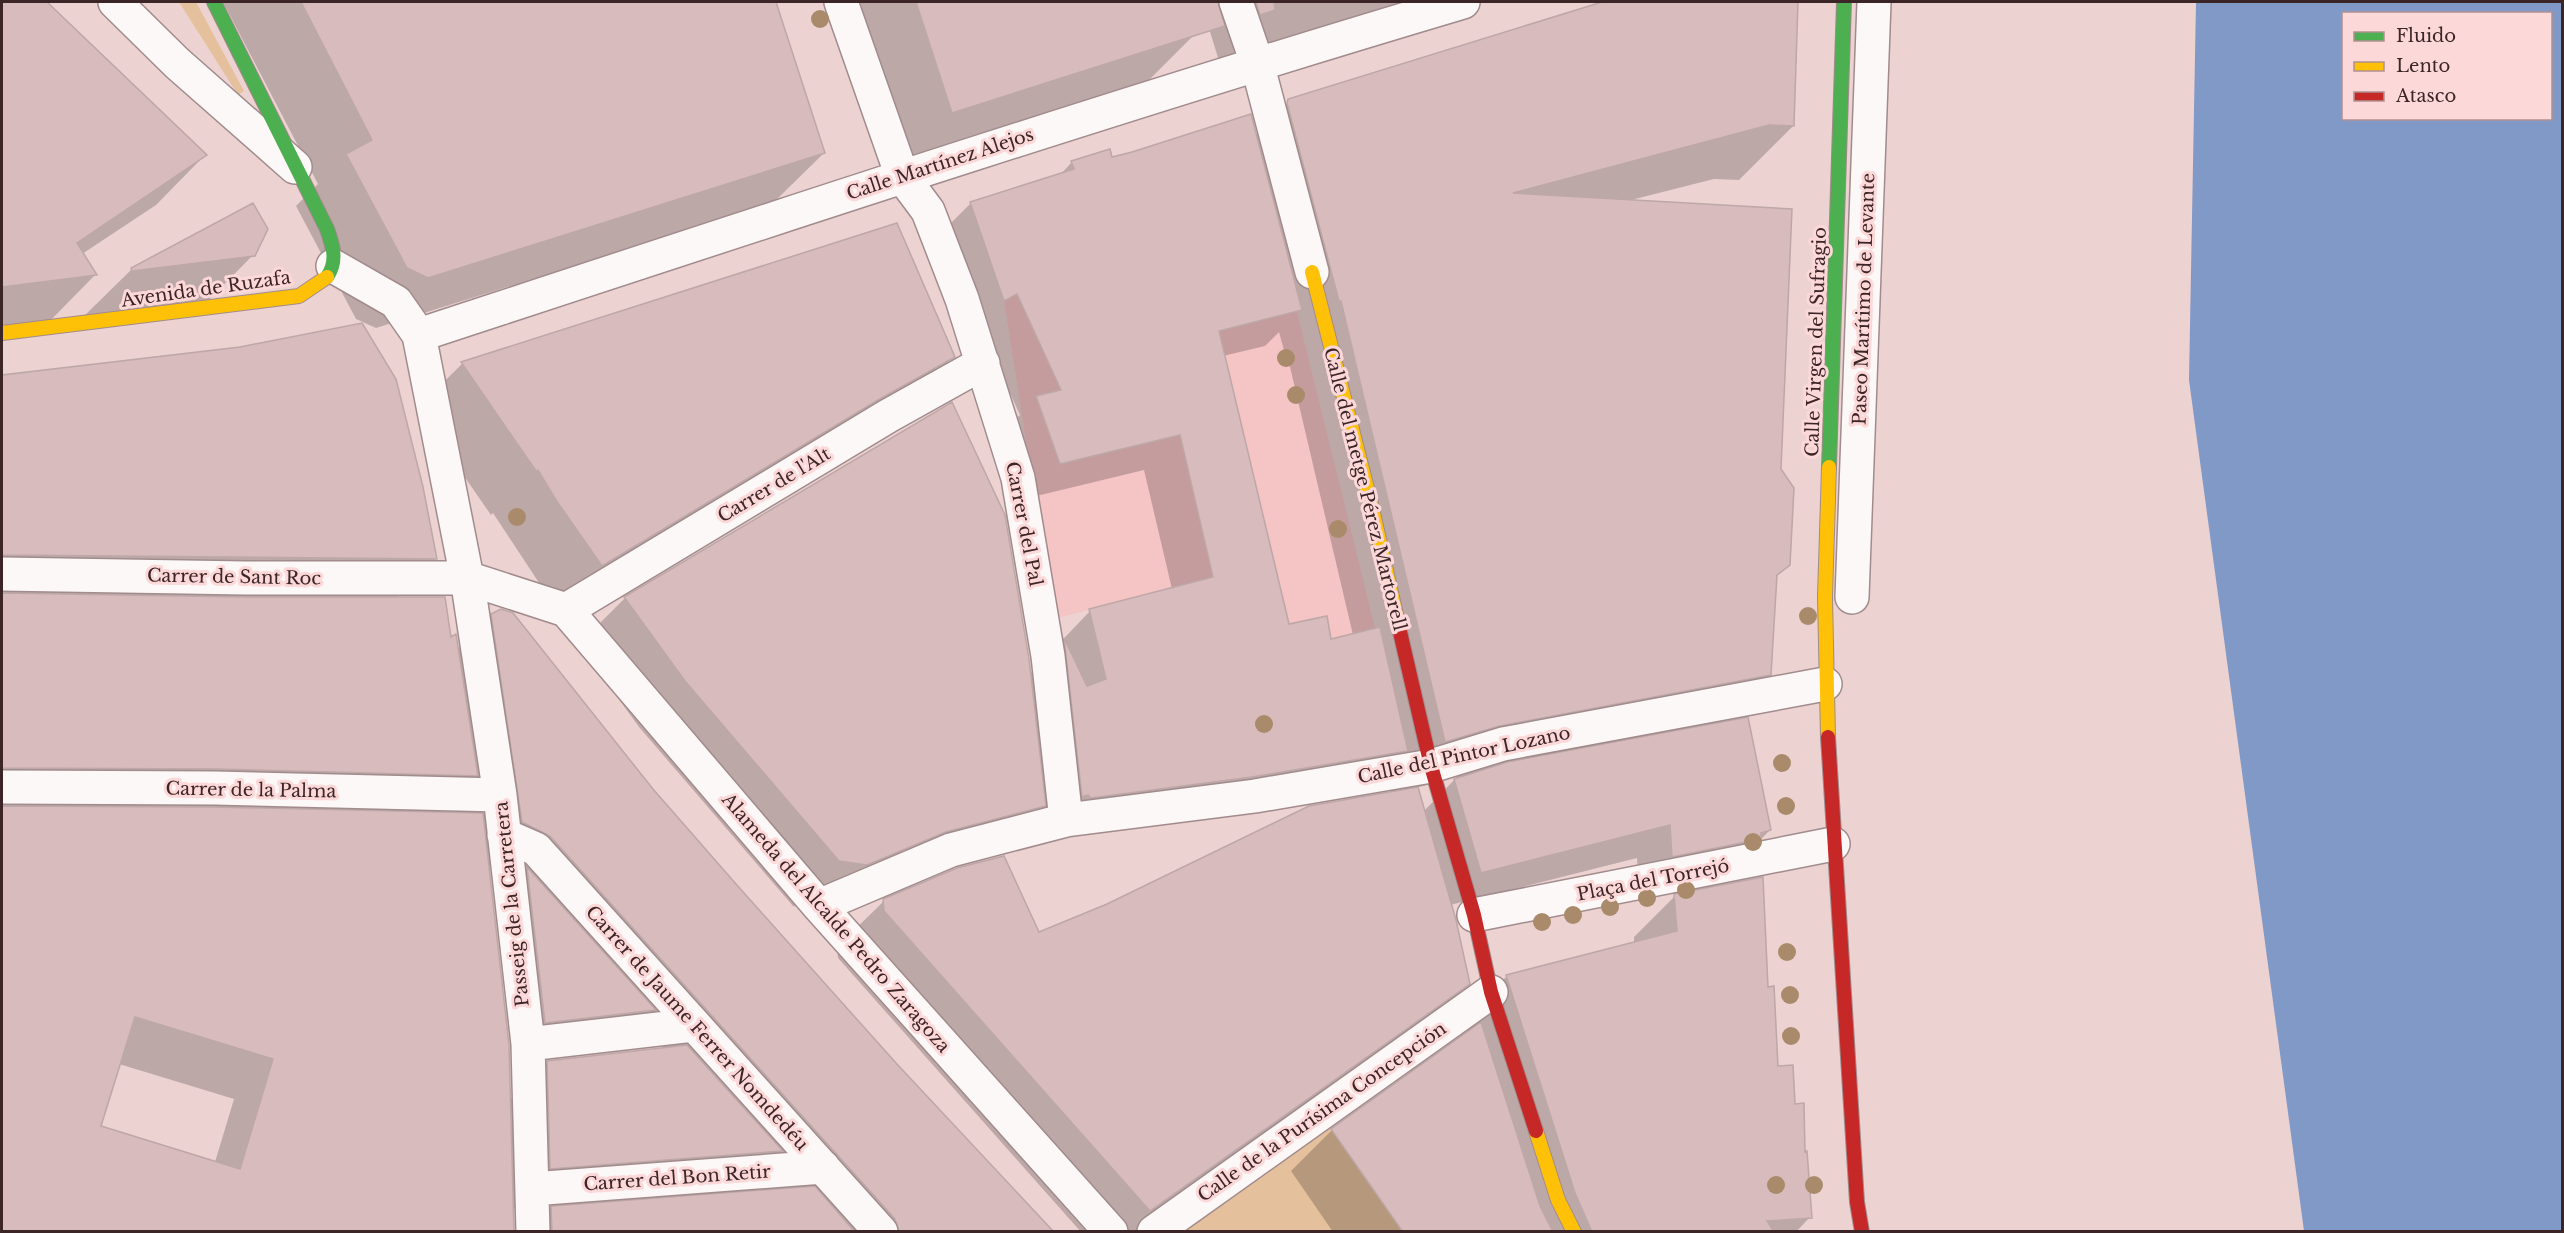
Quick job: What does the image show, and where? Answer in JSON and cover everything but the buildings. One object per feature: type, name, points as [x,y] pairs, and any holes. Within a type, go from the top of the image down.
[{"type":"street","points":[[115,2],[177,63],[295,167]]},
{"type":"street","points":[[214,2],[295,167],[310,191],[333,246],[333,266],[396,302],[419,335]]},
{"type":"street","name":"Carrer del Pal","points":[[841,2],[902,176],[928,211],[962,299],[1018,478],[1048,656],[1066,820]]},
{"type":"street","name":"Calle del metge Pérez Martorell","points":[[1236,2],[1257,63],[1312,272],[1371,504],[1431,766],[1474,915],[1491,992],[1558,1200],[1574,1232]]},
{"type":"street","name":"Calle Martínez Alejos","points":[[419,335],[902,176],[1257,63],[1463,2]]},
{"type":"street","name":"Calle Virgen del Sufragio","points":[[1844,2],[1826,574],[1825,684],[1833,844],[1857,1202],[1862,1232]]},
{"type":"street","name":"Paseo Marítimo de Levante","points":[[1852,597],[1874,2]]},
{"type":"street","name":"Avenida de Ruzafa","points":[[2,333],[299,296],[322,283],[333,266]]},
{"type":"street","name":"Passeig de la Carretera","points":[[419,335],[467,578],[500,795],[528,1044],[533,1232]]},
{"type":"street","name":"Carrer de l'Alt","points":[[566,610],[888,416],[983,363]]},
{"type":"street","name":"Carrer de Sant Roc","points":[[2,574],[245,578],[467,578],[566,610]]},
{"type":"street","name":"Alameda del Alcalde Pedro Zaragoza","points":[[566,610],[819,906],[1111,1232]]},
{"type":"street","name":"Calle del Pintor Lozano","points":[[819,906],[951,850],[1066,820],[1255,796],[1431,766],[1503,744],[1825,684]]},
{"type":"street","name":"Carrer de la Palma","points":[[2,787],[206,788],[500,795]]},
{"type":"street","name":"Carrer de Jaume Ferrer Nomdedéu","points":[[504,835],[536,849],[881,1232]]},
{"type":"street","name":"Plaça del Torrejó","points":[[1474,915],[1833,844]]},
{"type":"street","name":"Calle de la Purísima Concepción","points":[[1154,1232],[1491,992]]},
{"type":"street","points":[[528,1044],[693,1025]]},
{"type":"street","name":"Carrer del Bon Retir","points":[[532,1189],[823,1167]]},
{"type":"shaded area","points":[[179,2],[196,2],[244,91],[238,95]]},
{"type":"shaded area","points":[[1260,162],[1375,628],[1325,641],[1176,614],[1172,588],[1054,619],[1004,301],[1105,253]]},
{"type":"shaded area","points":[[1327,1123],[1403,1231],[1184,1232],[1205,1213]]},
{"type":"water","points":[[2196,2],[2562,2],[2562,1231],[2304,1231],[2189,380]]},
{"type":"traffic: fast","points":[[214,2],[327,229],[333,247],[332,265],[327,277]]},
{"type":"traffic: fast","points":[[1829,467],[1844,2]]},
{"type":"traffic: slow","points":[[1312,272],[1371,504],[1400,632]]},
{"type":"traffic: slow","points":[[2,333],[299,296],[327,277]]},
{"type":"traffic: slow","points":[[1828,737],[1825,597],[1829,467]]},
{"type":"traffic: slow","points":[[1536,1131],[1558,1200],[1574,1232]]},
{"type":"traffic: jam","points":[[1400,632],[1431,766],[1474,915],[1491,992],[1536,1131]]},
{"type":"traffic: jam","points":[[1828,737],[1857,1202],[1862,1232]]}]
